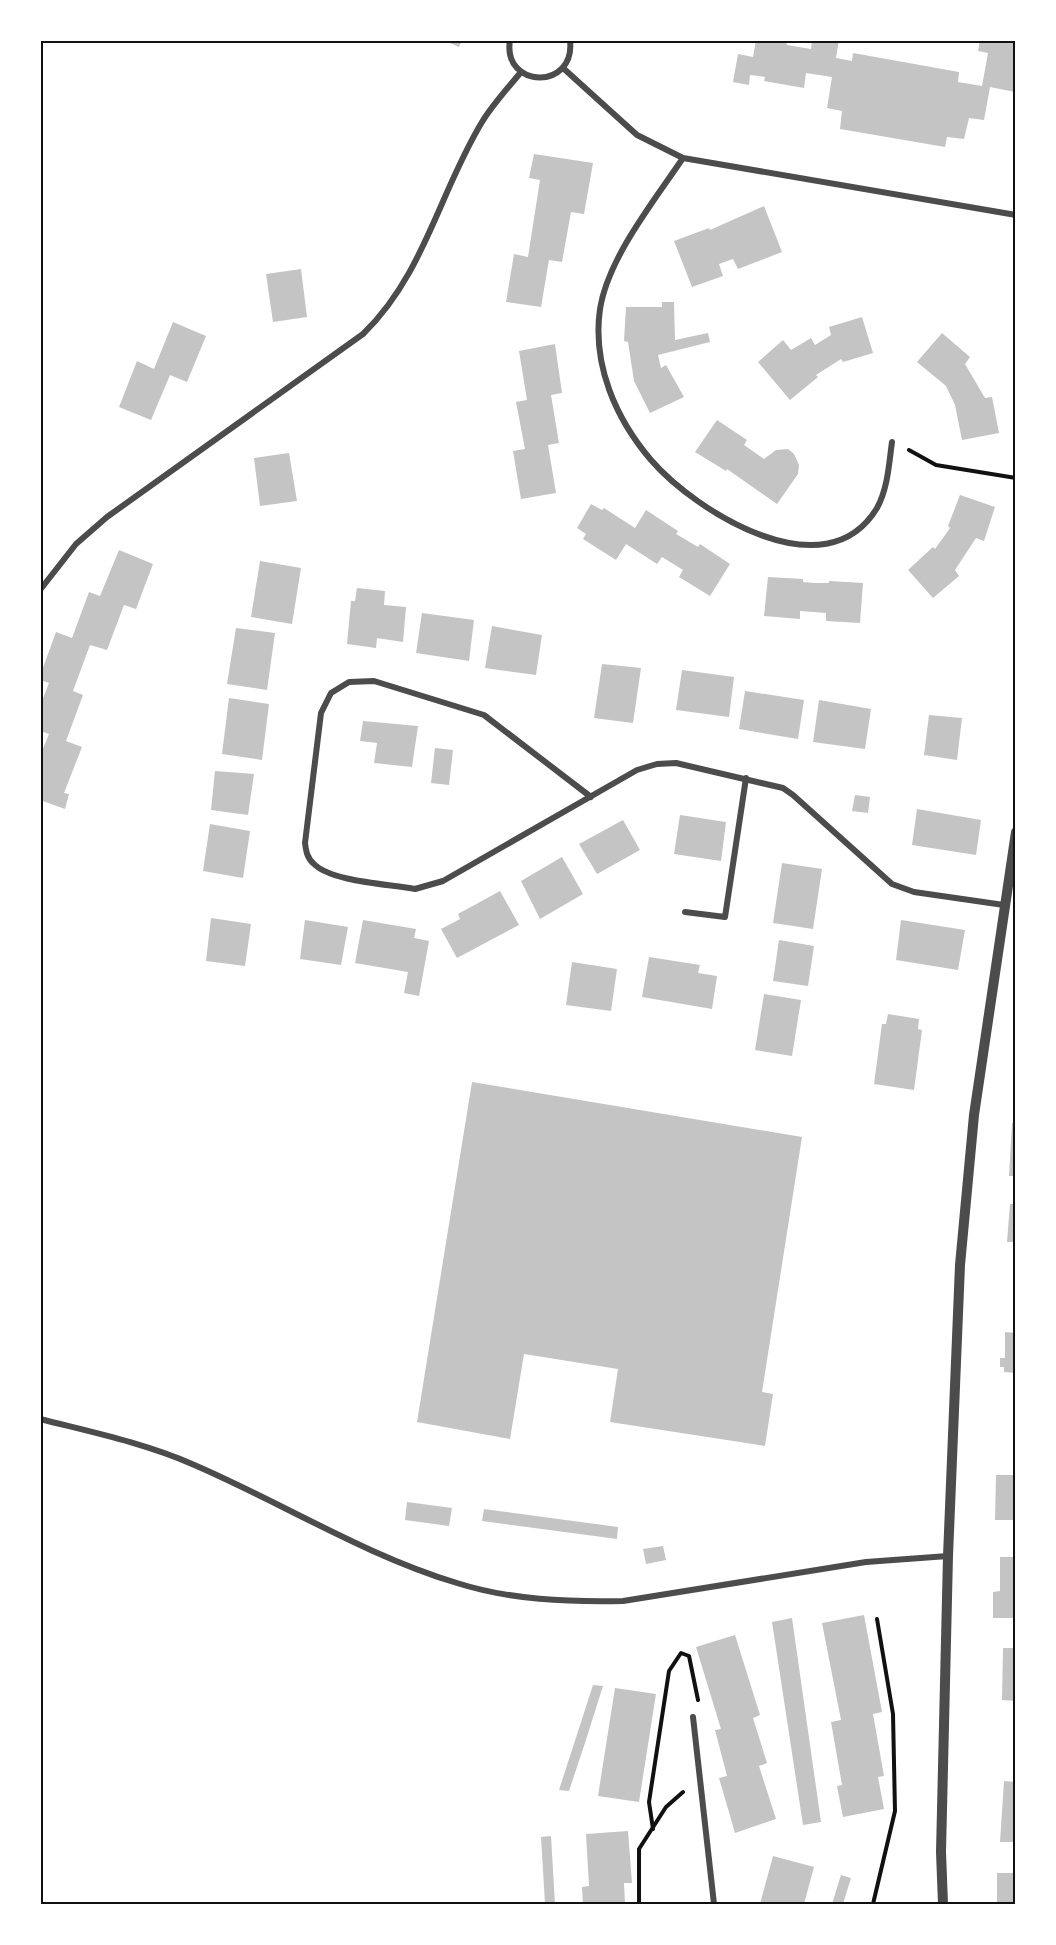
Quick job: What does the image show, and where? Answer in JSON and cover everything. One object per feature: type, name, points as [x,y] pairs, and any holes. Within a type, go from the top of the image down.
[{"type":"street","points":[[510,40],[510,56],[521,72],[539,78],[552,76],[563,68],[571,51],[570,40]]},
{"type":"street","points":[[563,68],[637,135],[683,158],[1016,215]]},
{"type":"street","points":[[40,590],[64,558],[99,524],[363,334],[380,317],[413,269],[481,123],[521,72]]},
{"type":"street","points":[[683,158],[622,252],[600,308],[599,347],[608,387],[625,423],[650,459],[687,494],[718,516],[764,535],[811,546],[842,539],[867,521],[883,495],[892,441]]},
{"type":"street","points":[[591,797],[484,715],[374,681],[349,682],[331,693],[321,713],[305,843],[312,863],[330,874],[415,889],[425,888],[443,881],[591,797],[637,770],[667,762],[783,788],[892,884],[914,892],[1004,905]]},
{"type":"street","points":[[685,912],[724,917],[746,778]]},
{"type":"street","points":[[943,1905],[941,1852],[948,1556],[954,1389],[964,1214],[974,1115],[1016,832]]},
{"type":"street","points":[[40,1419],[138,1444],[191,1463],[376,1552],[419,1570],[458,1584],[525,1597],[623,1601],[866,1562],[948,1556]]},
{"type":"street","points":[[693,1717],[714,1905]]},
{"type":"path","points":[[892,441],[936,465],[1016,478]]},
{"type":"path","points":[[873,1905],[895,1811],[893,1714],[877,1619]]},
{"type":"path","points":[[653,1829],[649,1802],[669,1671],[681,1653],[689,1656],[699,1698],[693,1717]]},
{"type":"path","points":[[639,1905],[639,1849],[678,1793],[700,1786]]},
{"type":"building","points":[[443,40],[462,40],[459,47]]},
{"type":"building","points":[[756,40],[785,40],[787,45],[811,49],[812,40],[839,40],[836,58],[852,61],[853,53],[959,72],[958,82],[982,86],[988,53],[978,51],[980,40],[1016,40],[1015,92],[990,87],[984,120],[969,118],[964,139],[947,137],[945,147],[840,129],[842,111],[827,108],[832,77],[806,73],[804,88],[764,81],[765,77],[750,75],[749,85],[733,82],[738,54],[753,57]]},
{"type":"building","points":[[534,154],[593,163],[584,214],[571,212],[562,262],[549,260],[541,307],[506,302],[514,254],[528,257],[540,180],[529,178]]},
{"type":"building","points":[[764,206],[782,252],[738,269],[733,259],[719,264],[723,276],[692,287],[674,241],[709,228],[710,230]]},
{"type":"building","points":[[301,269],[307,317],[273,322],[266,274]]},
{"type":"building","points":[[662,302],[674,302],[675,340],[708,333],[710,342],[658,355],[661,368],[666,365],[684,397],[650,413],[634,381],[628,342],[624,341],[626,307],[662,307]]},
{"type":"building","points":[[862,317],[873,353],[843,362],[841,359],[816,375],[818,377],[790,400],[758,362],[783,340],[791,350],[811,338],[815,345],[831,335],[829,327]]},
{"type":"building","points":[[173,322],[206,336],[187,382],[170,375],[151,420],[119,407],[137,361],[154,369]]},
{"type":"building","points":[[942,333],[970,357],[965,364],[985,398],[992,397],[999,433],[962,440],[955,405],[946,386],[917,362]]},
{"type":"building","points":[[555,344],[562,393],[551,395],[559,443],[548,445],[556,493],[521,499],[513,451],[525,449],[516,402],[527,400],[519,351]]},
{"type":"building","points":[[717,420],[747,440],[744,445],[764,459],[776,450],[788,449],[794,454],[799,465],[798,474],[777,504],[727,469],[726,471],[695,452]]},
{"type":"building","points":[[289,453],[297,501],[260,506],[254,458]]},
{"type":"building","points":[[960,495],[995,507],[984,541],[976,538],[955,570],[959,576],[933,598],[908,570],[933,547],[935,549],[950,528],[948,526]]},
{"type":"building","points":[[591,504],[602,510],[604,508],[635,528],[646,510],[678,531],[676,534],[698,547],[700,544],[730,564],[710,596],[679,577],[683,570],[662,557],[657,564],[626,544],[616,560],[583,539],[586,534],[577,528]]},
{"type":"building","points":[[119,550],[153,564],[136,609],[124,605],[107,650],[90,645],[73,691],[83,695],[66,741],[82,747],[64,793],[69,794],[65,809],[40,800],[40,756],[49,734],[40,731],[40,706],[49,683],[40,680],[40,676],[56,632],[72,638],[89,592],[100,596]]},
{"type":"building","points":[[260,561],[301,568],[292,624],[251,617]]},
{"type":"building","points":[[768,577],[803,579],[803,582],[814,583],[829,583],[829,581],[863,583],[860,623],[826,621],[826,613],[800,611],[800,619],[764,616]]},
{"type":"building","points":[[357,588],[385,591],[384,605],[406,607],[403,642],[377,638],[376,648],[347,644],[351,601],[355,601]]},
{"type":"building","points":[[422,613],[474,620],[469,661],[416,653]]},
{"type":"building","points":[[492,626],[542,635],[536,675],[485,668]]},
{"type":"building","points":[[236,628],[275,633],[267,690],[227,684]]},
{"type":"building","points":[[602,664],[641,668],[633,723],[594,718]]},
{"type":"building","points":[[682,670],[734,677],[729,717],[676,710]]},
{"type":"building","points":[[745,691],[804,700],[798,739],[739,729]]},
{"type":"building","points":[[229,698],[269,704],[262,760],[222,754]]},
{"type":"building","points":[[819,700],[871,709],[865,749],[813,742]]},
{"type":"building","points":[[929,715],[962,718],[957,760],[924,755]]},
{"type":"building","points":[[363,721],[418,726],[412,767],[374,763],[377,743],[360,741]]},
{"type":"building","points":[[435,748],[453,750],[449,785],[431,783]]},
{"type":"building","points":[[215,771],[254,774],[248,815],[211,810]]},
{"type":"building","points":[[855,795],[870,797],[868,813],[852,811]]},
{"type":"building","points":[[917,809],[981,820],[976,855],[912,845]]},
{"type":"building","points":[[680,815],[726,822],[721,861],[674,854]]},
{"type":"building","points":[[623,820],[640,850],[597,874],[579,844]]},
{"type":"building","points":[[210,824],[250,831],[243,878],[203,871]]},
{"type":"building","points":[[562,857],[583,894],[540,919],[521,881]]},
{"type":"building","points":[[782,863],[822,869],[813,929],[773,923]]},
{"type":"building","points":[[500,891],[519,925],[457,958],[441,929],[460,919],[458,914]]},
{"type":"building","points":[[211,918],[251,924],[245,966],[206,961]]},
{"type":"building","points":[[305,920],[348,927],[341,965],[300,959]]},
{"type":"building","points":[[363,920],[416,929],[414,938],[429,941],[419,996],[404,993],[408,972],[355,963]]},
{"type":"building","points":[[901,920],[965,930],[958,970],[896,960]]},
{"type":"building","points":[[779,940],[814,946],[808,986],[773,981]]},
{"type":"building","points":[[649,957],[700,965],[698,973],[717,976],[712,1009],[642,997]]},
{"type":"building","points":[[572,962],[617,969],[611,1011],[566,1005]]},
{"type":"building","points":[[764,994],[801,1000],[792,1056],[755,1050]]},
{"type":"building","points":[[888,1014],[919,1019],[918,1029],[922,1030],[914,1090],[874,1084],[882,1024],[886,1024]]},
{"type":"building","points":[[472,1082],[802,1137],[762,1392],[773,1394],[765,1446],[610,1422],[618,1369],[524,1354],[510,1439],[417,1422]]},
{"type":"building","points":[[1012,1123],[1016,1123],[1016,1176],[1009,1176]]},
{"type":"building","points":[[1010,1204],[1016,1204],[1016,1242],[1007,1242]]},
{"type":"building","points":[[1005,1332],[1016,1333],[1016,1373],[1004,1372],[1004,1367],[1000,1367],[1000,1358],[1005,1358]]},
{"type":"building","points":[[996,1475],[1016,1475],[1016,1520],[995,1520]]},
{"type":"building","points":[[407,1502],[452,1508],[449,1526],[405,1520]]},
{"type":"building","points":[[484,1509],[618,1527],[617,1539],[482,1521]]},
{"type":"building","points":[[663,1546],[666,1560],[646,1564],[643,1549]]},
{"type":"building","points":[[1000,1557],[1016,1557],[1016,1618],[993,1618],[993,1592],[1000,1591]]},
{"type":"building","points":[[864,1615],[882,1712],[873,1714],[884,1776],[878,1777],[884,1809],[843,1817],[837,1786],[842,1785],[831,1722],[841,1720],[822,1623]]},
{"type":"building","points":[[792,1618],[821,1822],[803,1825],[772,1622]]},
{"type":"building","points":[[735,1635],[760,1715],[753,1718],[767,1763],[759,1766],[776,1819],[735,1833],[719,1778],[727,1776],[715,1730],[721,1729],[696,1647]]},
{"type":"building","points":[[1003,1648],[1016,1648],[1016,1701],[1002,1700]]},
{"type":"building","points":[[593,1685],[603,1686],[585,1743],[569,1791],[559,1790]]},
{"type":"building","points":[[615,1688],[656,1694],[639,1802],[598,1796]]},
{"type":"building","points":[[1004,1781],[1016,1782],[1016,1842],[1000,1842]]},
{"type":"building","points":[[628,1831],[632,1883],[624,1883],[625,1904],[583,1904],[582,1887],[589,1886],[586,1834]]},
{"type":"building","points":[[551,1836],[555,1904],[545,1904],[541,1837]]},
{"type":"building","points":[[773,1856],[814,1867],[804,1904],[760,1904]]},
{"type":"building","points":[[997,1873],[1016,1873],[1016,1904],[997,1904]]},
{"type":"building","points":[[841,1875],[851,1878],[843,1904],[832,1904]]}]
